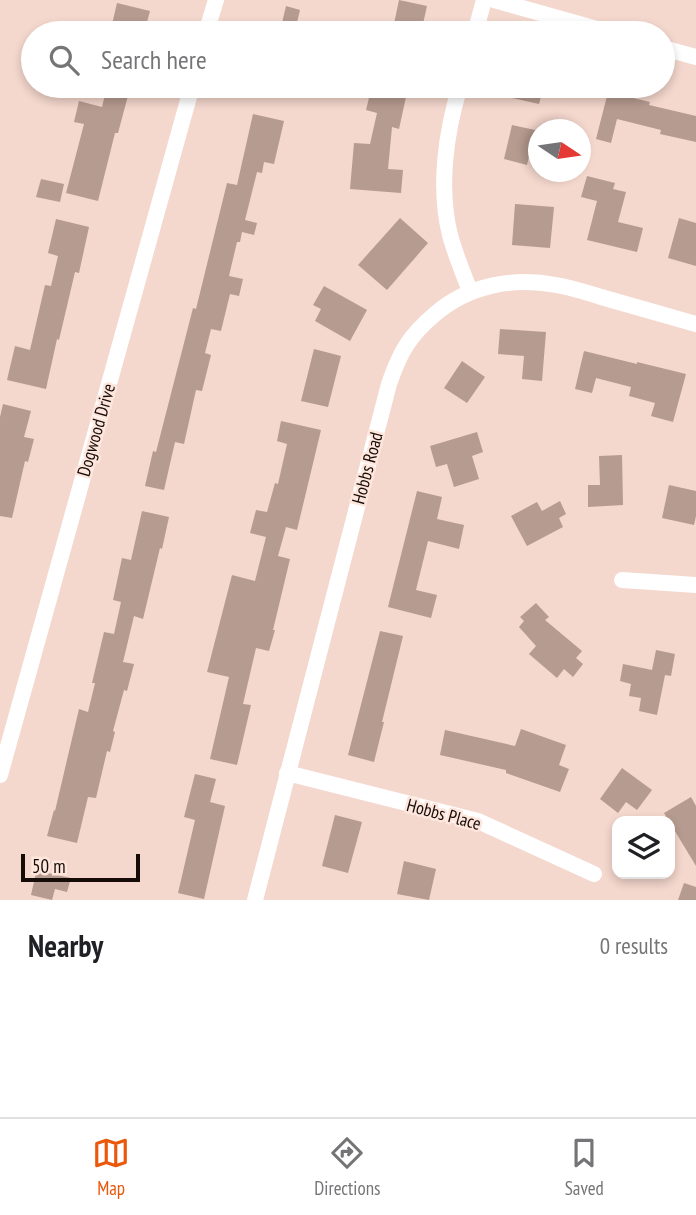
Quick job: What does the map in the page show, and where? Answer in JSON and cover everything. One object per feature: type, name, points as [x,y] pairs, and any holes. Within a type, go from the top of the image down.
[{"type":"street","points":[[210,21],[216,0]]},
{"type":"street","points":[[478,21],[484,0]]},
{"type":"street","points":[[494,0],[568,21]]},
{"type":"street","points":[[675,52],[696,58]]},
{"type":"street","name":"Dogwood Drive","points":[[0,775],[189,98]]},
{"type":"street","points":[[456,98],[445,161],[445,197],[450,235],[470,291]]},
{"type":"street","name":"Hobbs Road","points":[[255,900],[389,384],[398,357],[419,328],[444,306],[470,291],[515,282],[557,285],[696,324]]},
{"type":"street","points":[[622,580],[696,585]]},
{"type":"street","name":"Hobbs Place","points":[[288,773],[478,821],[594,874]]},
{"type":"building","points":[[399,0],[427,6],[424,21],[395,21]]},
{"type":"building","points":[[117,3],[150,11],[147,21],[113,21]]},
{"type":"building","points":[[286,6],[300,10],[297,21],[282,21]]},
{"type":"building","points":[[104,98],[127,98],[118,133],[115,133],[98,201],[66,193],[84,124],[74,122],[79,101],[102,107]]},
{"type":"building","points":[[369,98],[406,98],[399,129],[392,127],[388,169],[403,170],[401,193],[350,189],[354,143],[370,144],[377,113],[366,110]]},
{"type":"building","points":[[512,98],[541,98],[539,104]]},
{"type":"building","points":[[606,98],[633,98],[650,102],[649,105],[696,116],[696,142],[660,134],[661,130],[617,119],[611,143],[596,139]]},
{"type":"building","points":[[253,114],[284,121],[274,164],[264,162],[262,173],[257,172],[245,220],[257,223],[254,235],[242,232],[240,242],[237,242],[229,276],[243,279],[239,296],[230,294],[221,331],[211,329],[205,353],[211,355],[202,391],[196,390],[184,444],[175,442],[164,490],[145,486],[193,308],[196,309],[227,183],[237,185]]},
{"type":"building","points":[[512,125],[528,128],[527,165],[504,159]]},
{"type":"building","points":[[591,177],[615,183],[613,189],[626,192],[618,222],[643,228],[637,252],[587,240],[597,201],[581,197],[585,182],[591,182]]},
{"type":"building","points":[[41,179],[64,184],[60,202],[36,197]]},
{"type":"building","points":[[515,204],[554,207],[550,248],[512,245]]},
{"type":"building","points":[[400,218],[428,243],[387,290],[358,265]]},
{"type":"building","points":[[679,218],[696,223],[696,266],[668,258]]},
{"type":"building","points":[[56,219],[89,227],[79,273],[75,272],[59,340],[57,339],[46,389],[7,380],[15,346],[30,350],[45,285],[51,286],[58,256],[48,253]]},
{"type":"building","points":[[324,286],[367,310],[350,341],[315,321],[321,309],[313,305]]},
{"type":"building","points":[[500,329],[546,332],[542,381],[522,379],[524,356],[498,354]]},
{"type":"building","points":[[314,349],[341,356],[328,407],[301,401]]},
{"type":"building","points":[[584,351],[686,374],[673,422],[651,416],[655,403],[629,396],[631,387],[596,378],[592,393],[575,389]]},
{"type":"building","points":[[462,361],[485,377],[467,403],[444,388]]},
{"type":"building","points":[[3,404],[31,411],[24,437],[34,439],[28,462],[25,461],[12,518],[0,516],[0,417]]},
{"type":"building","points":[[281,421],[321,430],[297,530],[286,527],[278,556],[290,559],[269,651],[256,648],[243,704],[251,705],[237,765],[210,759],[229,677],[207,672],[232,575],[255,581],[266,537],[250,533],[256,510],[267,512],[275,483],[278,484],[287,444],[277,441]]},
{"type":"building","points":[[477,432],[483,452],[472,456],[479,479],[454,487],[447,464],[436,467],[430,446]]},
{"type":"building","points":[[622,455],[623,505],[588,507],[588,485],[600,485],[599,456]]},
{"type":"building","points":[[669,485],[696,491],[694,525],[662,518]]},
{"type":"building","points":[[417,491],[442,497],[437,519],[464,525],[459,549],[428,541],[416,590],[437,595],[431,618],[388,607]]},
{"type":"building","points":[[560,501],[566,514],[559,518],[563,527],[527,546],[511,516],[537,502],[542,511]]},
{"type":"building","points":[[142,511],[169,517],[143,619],[134,616],[123,662],[134,664],[127,691],[124,690],[110,752],[107,751],[96,798],[88,797],[77,843],[47,836],[79,709],[88,712],[104,632],[114,634],[121,602],[113,600],[122,558],[131,560]]},
{"type":"building","points":[[536,603],[549,617],[545,620],[582,651],[576,658],[583,664],[573,677],[564,669],[557,678],[529,654],[536,646],[519,627],[524,621],[520,617]]},
{"type":"building","points":[[380,631],[403,636],[374,762],[348,755]]},
{"type":"building","points":[[656,650],[675,654],[671,676],[665,675],[657,715],[639,711],[641,698],[629,696],[631,684],[620,681],[623,664],[652,670]]},
{"type":"building","points":[[521,729],[566,745],[559,765],[569,769],[560,792],[506,773],[506,770],[440,755],[445,730],[515,746]]},
{"type":"building","points":[[622,768],[652,790],[637,810],[626,802],[618,813],[600,799]]},
{"type":"building","points":[[195,774],[216,779],[210,802],[225,806],[204,899],[178,893],[195,820],[184,817]]},
{"type":"building","points":[[691,797],[696,806],[696,866],[675,831],[675,816],[666,816],[664,813]]},
{"type":"building","points":[[335,815],[362,822],[348,873],[322,866]]},
{"type":"building","points":[[39,859],[51,862],[48,873],[71,878],[67,892],[55,889],[52,900],[31,895]]},
{"type":"building","points":[[404,861],[436,869],[429,900],[397,894]]},
{"type":"building","points":[[684,883],[696,887],[696,900],[678,900]]}]
